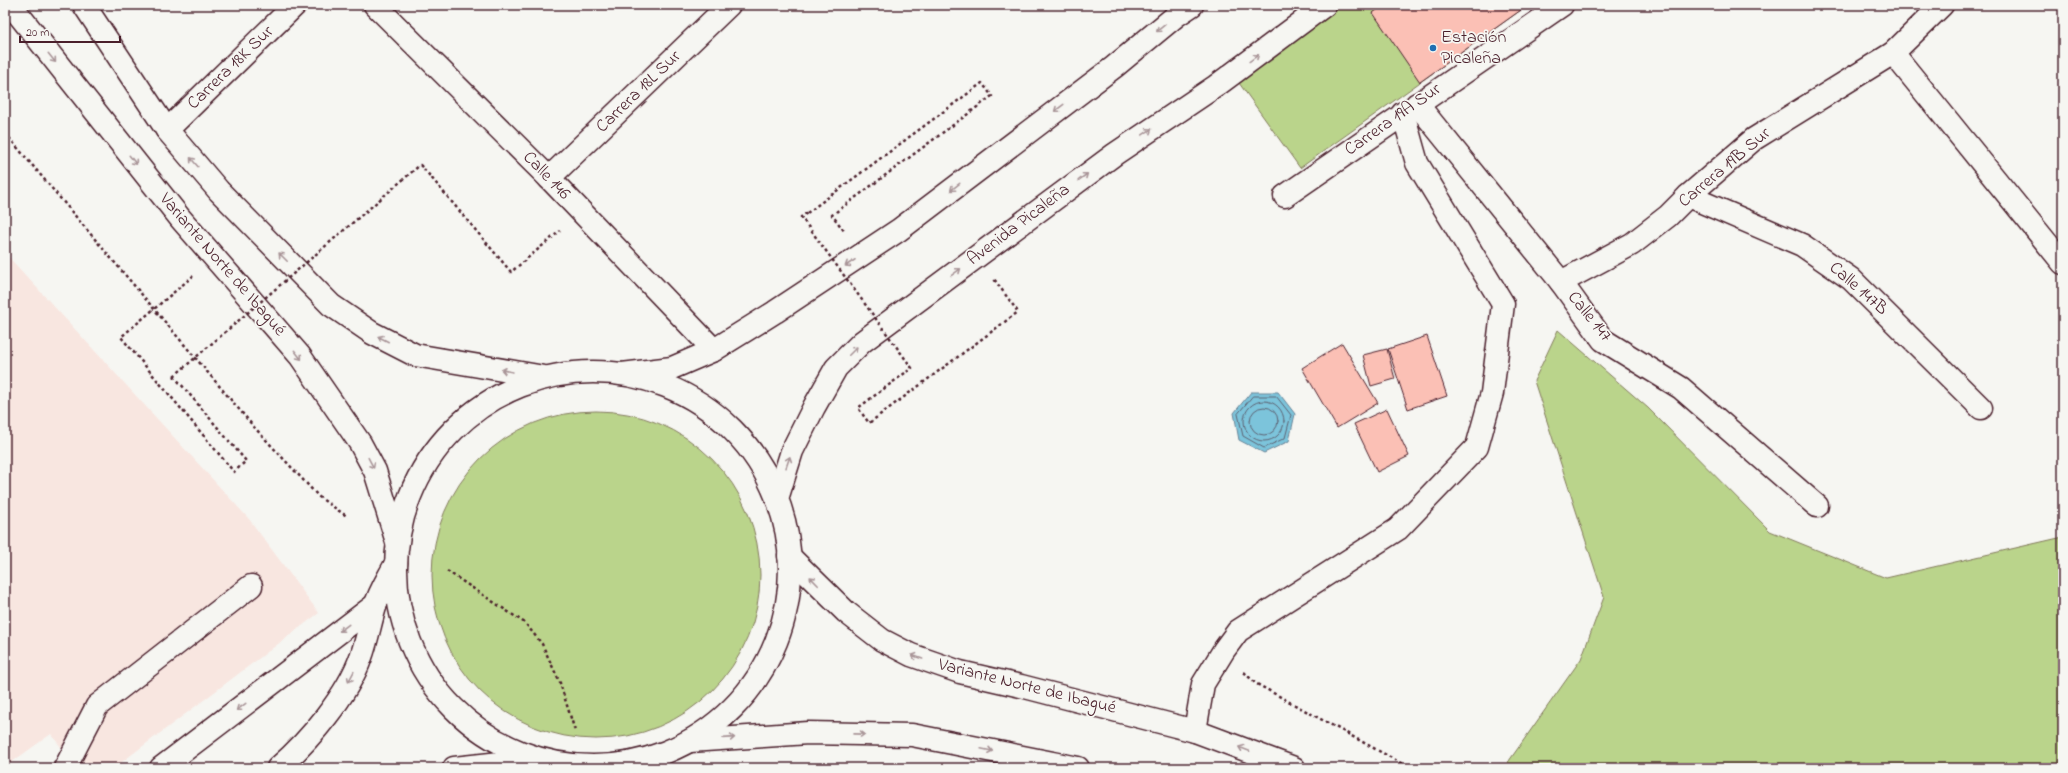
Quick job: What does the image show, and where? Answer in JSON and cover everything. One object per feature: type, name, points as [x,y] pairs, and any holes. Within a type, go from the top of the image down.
[{"type":"main road","name":"Variante Norte de Ibagué","points":[[11,5],[175,212],[300,356],[360,443],[375,471],[397,554]]},
{"type":"main road","points":[[84,5],[166,130],[219,191],[331,305],[372,333],[415,355],[546,378]]},
{"type":"main road","name":"Carrera 18K Sur","points":[[166,130],[295,5]]},
{"type":"main road","name":"Calle 146","points":[[375,5],[549,178],[714,350]]},
{"type":"main road","name":"Carrera 18L Sur","points":[[549,178],[729,5]]},
{"type":"main road","points":[[622,374],[663,384],[700,403],[733,429],[759,462],[777,500],[786,527],[789,556],[789,587],[784,618],[773,648],[758,676],[733,707],[716,723],[690,741],[661,754],[624,764],[599,767],[567,766],[536,759],[502,745],[470,725],[440,694],[422,669],[406,636],[398,600],[397,554],[404,512],[417,481],[435,452],[458,426],[484,405],[513,389],[546,378],[584,372],[622,374],[672,368],[714,350],[862,255],[904,226],[1114,67],[1177,15],[1192,5]]},
{"type":"main road","name":"Avenida Picaleña","points":[[777,500],[792,451],[836,368],[862,342],[1115,154],[1216,86],[1325,5]]},
{"type":"main road","name":"Carrera 19A Sur","points":[[1285,196],[1410,108],[1562,5]]},
{"type":"main road","name":"Carrera 19B Sur","points":[[1561,282],[1632,244],[1668,216],[1688,196],[1754,139],[1893,53],[1942,5]]},
{"type":"main road","points":[[1893,53],[2063,263]]},
{"type":"main road","points":[[1195,731],[1203,684],[1224,650],[1238,631],[1398,529],[1477,447],[1492,393],[1503,304],[1417,163],[1410,108]]},
{"type":"main road","name":"Calle 147","points":[[1410,108],[1561,282],[1603,340],[1681,388],[1817,506]]},
{"type":"main road","name":"Calle 147B","points":[[1688,196],[1802,245],[1851,278],[1981,408]]},
{"type":"main road","points":[[278,768],[306,739],[341,695],[361,657],[375,605],[397,554]]},
{"type":"main road","name":"Variante Norte de Ibagué","points":[[789,556],[846,612],[882,640],[910,655],[960,672],[1021,686],[1195,731],[1294,768]]},
{"type":"main road","points":[[65,768],[96,706],[251,586]]},
{"type":"main road","points":[[161,768],[375,605]]},
{"type":"main road","points":[[690,741],[808,733],[912,735],[1078,768]]},
{"type":"main road","points":[[454,768],[536,759]]},
{"type":"path","points":[[862,255],[832,215],[992,96],[982,83],[801,217],[912,368],[858,408],[869,423],[1018,312],[977,256]]},
{"type":"path","points":[[5,133],[254,427],[319,497],[348,517]]},
{"type":"path","points":[[214,258],[121,337],[234,472],[246,461],[174,376],[420,165],[511,272],[582,212]]},
{"type":"path","points":[[447,571],[525,623],[542,644],[560,683],[575,731]]},
{"type":"path","points":[[1224,650],[1255,684],[1410,768]]},
{"type":"shaded area","points":[[5,253],[249,519],[319,613],[114,768],[77,768],[51,734],[5,767]]},
{"type":"green space","points":[[1336,5],[1528,5],[1300,168],[1239,83]]},
{"type":"green space","points":[[1558,330],[1648,408],[1770,531],[1886,578],[2063,537],[2063,768],[1504,768],[1581,659],[1604,597],[1534,381]]},
{"type":"green space","points":[[580,411],[612,411],[644,418],[674,430],[700,448],[723,471],[741,497],[748,512],[757,543],[760,559],[760,591],[757,607],[748,638],[741,653],[723,679],[700,702],[674,720],[644,732],[612,739],[580,739],[548,732],[518,720],[492,702],[469,679],[451,653],[439,623],[432,591],[432,559],[439,527],[451,497],[469,471],[492,448],[518,430],[548,418]]},
{"type":"water","points":[[1251,392],[1278,392],[1295,414],[1289,441],[1264,453],[1239,440],[1234,413]]},
{"type":"building","name":"Estación Picaleña","points":[[1383,5],[1528,5],[1420,82],[1373,13]]},
{"type":"building","points":[[1427,336],[1447,396],[1408,409],[1388,349]]},
{"type":"building","points":[[1342,343],[1378,403],[1337,428],[1302,368]]},
{"type":"building","points":[[1387,349],[1395,379],[1371,386],[1363,355]]},
{"type":"building","points":[[1387,409],[1409,456],[1377,472],[1354,424]]},
{"type":"place","name":"Estación Picaleña","points":[[1433,48]]}]
